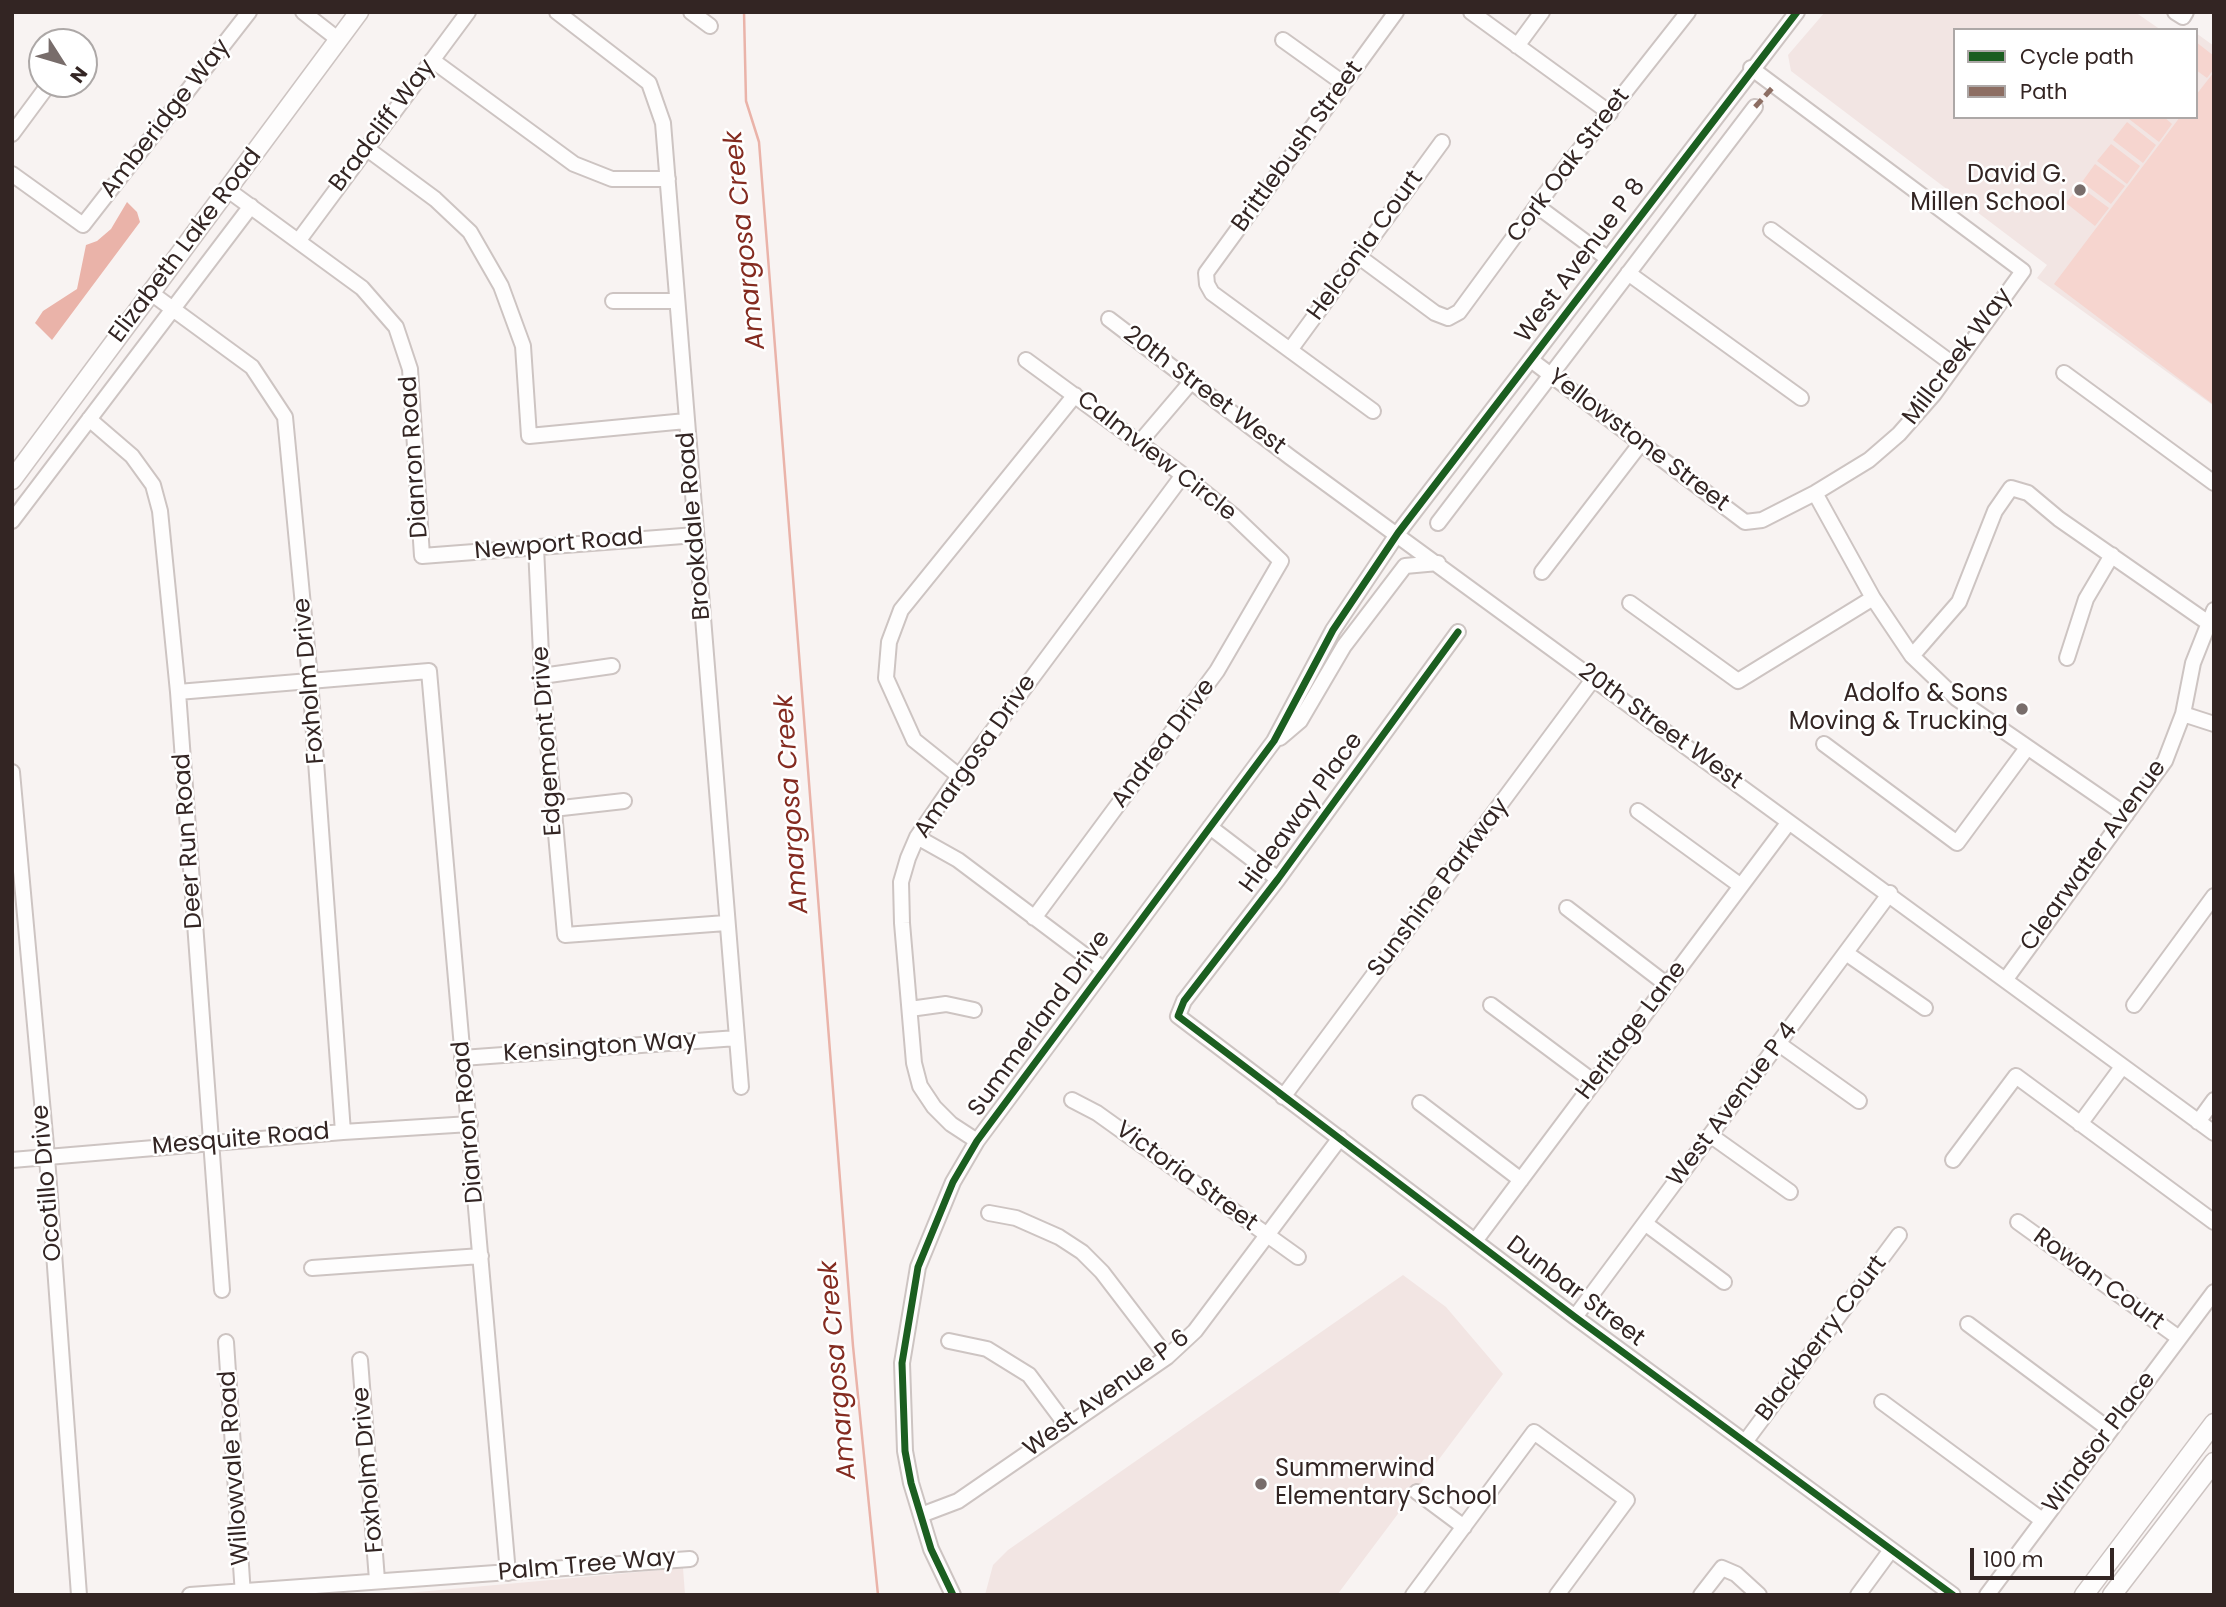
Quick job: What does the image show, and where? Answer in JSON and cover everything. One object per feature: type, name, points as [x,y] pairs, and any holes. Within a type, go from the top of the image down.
[{"type":"main road","name":"Elizabeth Lake Road","points":[[12,480],[359,12]]},
{"type":"main road","points":[[2084,1595],[2214,1423]]},
{"type":"main road","points":[[2112,1595],[2214,1462]]},
{"type":"street","name":"Amberidge Way","points":[[12,174],[83,225],[249,12]]},
{"type":"street","points":[[303,12],[339,40]]},
{"type":"street","name":"Bradcliff Way","points":[[299,240],[468,12]]},
{"type":"street","name":"Brookdale Road","points":[[557,12],[649,83],[663,123],[741,1087]]},
{"type":"street","points":[[691,12],[710,26]]},
{"type":"street","name":"Brittlebush Street","points":[[1290,350],[1212,293],[1207,284],[1206,273],[1396,12]]},
{"type":"street","points":[[1471,12],[1610,113]]},
{"type":"street","points":[[1517,46],[1542,12]]},
{"type":"street","name":"Cork Oak Street","points":[[1358,257],[1435,313],[1448,318],[1459,312],[1537,206],[1688,12]]},
{"type":"street","name":"West Avenue P 8","points":[[1398,533],[1751,68],[1797,12]]},
{"type":"street","points":[[1283,40],[1343,83]]},
{"type":"street","points":[[432,60],[574,164],[612,179],[668,179]]},
{"type":"street","name":"Millcreek Way","points":[[1745,522],[1762,520],[1815,493],[1869,460],[1899,434],[1934,394],[2023,271],[1751,68]]},
{"type":"street","points":[[12,134],[39,98]]},
{"type":"street","name":"West Avenue P 8","points":[[1438,523],[1755,107]]},
{"type":"street","name":"Helconia Court","points":[[1290,350],[1441,142]]},
{"type":"street","points":[[366,148],[435,199],[470,232],[501,286],[523,346],[529,436],[687,421]]},
{"type":"street","name":"Dianron Road","points":[[228,190],[362,288],[396,327],[410,369],[422,556]]},
{"type":"street","points":[[12,521],[251,206]]},
{"type":"street","points":[[1537,206],[1608,258]]},
{"type":"street","points":[[1771,230],[1954,365]]},
{"type":"street","points":[[1628,273],[1801,398]]},
{"type":"street","name":"Foxholm Drive","points":[[151,293],[252,367],[285,417],[310,679],[343,1132]]},
{"type":"street","points":[[613,301],[677,301]]},
{"type":"street","name":"20th Street West","points":[[1109,319],[1438,564],[2214,1133]]},
{"type":"street","points":[[1290,350],[1373,411]]},
{"type":"street","name":"Calmview Circle","points":[[1026,360],[1183,475],[1234,516],[1280,561]]},
{"type":"street","name":"Yellowstone Street","points":[[1531,360],[1745,522]]},
{"type":"street","points":[[2064,373],[2214,483]]},
{"type":"street","points":[[1140,442],[1191,382]]},
{"type":"street","points":[[958,776],[914,740],[886,678],[890,642],[901,610],[1075,395]]},
{"type":"street","name":"Deer Run Road","points":[[89,419],[132,456],[153,485],[160,511],[178,692],[222,1290]]},
{"type":"street","points":[[1542,572],[1641,443]]},
{"type":"street","name":"Amargosa Drive","points":[[977,1141],[951,1124],[934,1107],[920,1086],[914,1063],[901,882],[917,837],[958,776],[1183,475]]},
{"type":"street","points":[[1912,656],[1959,602],[1995,511],[2011,488],[2028,493],[2059,519],[2112,555],[2210,616]]},
{"type":"street","points":[[1815,493],[1872,598],[1912,656],[1956,698],[2126,815]]},
{"type":"street","name":"Summerland Drive","points":[[953,1595],[932,1549],[905,1451],[902,1363],[918,1267],[933,1225],[977,1141],[1266,751],[1333,630],[1398,533]]},
{"type":"street","name":"Newport Road","points":[[422,556],[696,534]]},
{"type":"street","name":"Edgemont Drive","points":[[536,547],[542,676],[565,935],[726,923]]},
{"type":"street","points":[[2067,658],[2086,599],[2112,555]]},
{"type":"street","name":"Andrea Drive","points":[[1034,918],[1217,671],[1280,561]]},
{"type":"street","points":[[1266,751],[1300,721],[1343,646],[1405,566],[1438,564]]},
{"type":"street","points":[[1630,603],[1738,681],[1872,598]]},
{"type":"street","name":"Clearwater Avenue","points":[[2006,979],[2165,761],[2183,714],[2193,663],[2210,616]]},
{"type":"street","name":"Hideaway Place","points":[[1178,1016],[1184,1001],[1278,879],[1458,632]]},
{"type":"street","points":[[542,676],[612,666]]},
{"type":"street","name":"Dianron Road","points":[[310,679],[429,671],[508,1573]]},
{"type":"street","name":"Sunshine Parkway","points":[[1283,1097],[1594,678]]},
{"type":"street","points":[[178,692],[310,679]]},
{"type":"street","points":[[2183,714],[2214,724]]},
{"type":"street","points":[[1824,744],[1958,843],[2028,748]]},
{"type":"street","name":"Ocotillo Drive","points":[[12,772],[16,870],[47,1157],[79,1595]]},
{"type":"street","points":[[553,809],[624,802]]},
{"type":"street","points":[[1638,811],[1741,886]]},
{"type":"street","name":"Heritage Lane","points":[[1475,1241],[1789,822]]},
{"type":"street","points":[[1210,827],[1278,879]]},
{"type":"street","points":[[917,837],[958,860],[1103,969]]},
{"type":"street","name":"West Avenue P 4","points":[[1576,1317],[1890,894]]},
{"type":"street","points":[[2134,1005],[2214,896]]},
{"type":"street","points":[[1567,908],[1666,984]]},
{"type":"street","points":[[1846,953],[1925,1008]]},
{"type":"street","points":[[910,1009],[946,1004],[974,1010]]},
{"type":"street","points":[[1491,1005],[1594,1082]]},
{"type":"street","name":"Dunbar Street","points":[[1178,1016],[1576,1317],[1953,1595]]},
{"type":"street","name":"Kensington Way","points":[[462,1058],[737,1038]]},
{"type":"street","points":[[1779,1044],[1859,1101]]},
{"type":"street","points":[[2080,1124],[2122,1067]]},
{"type":"street","points":[[1954,1160],[2016,1076],[2214,1222]]},
{"type":"street","name":"Victoria Street","points":[[1072,1100],[1097,1113],[1298,1257]]},
{"type":"street","points":[[2198,1122],[2214,1101]]},
{"type":"street","points":[[1420,1103],[1521,1181]]},
{"type":"street","name":"Mesquite Road","points":[[12,1160],[470,1124]]},
{"type":"street","points":[[1710,1135],[1790,1192]]},
{"type":"street","name":"West Avenue P 6","points":[[921,1515],[958,1501],[1167,1357],[1195,1331],[1340,1139]]},
{"type":"street","points":[[989,1213],[1016,1218],[1059,1237],[1082,1252],[1102,1272],[1167,1357]]},
{"type":"street","name":"Rowan Court","points":[[2018,1222],[2179,1338]]},
{"type":"street","points":[[1646,1224],[1724,1282]]},
{"type":"street","name":"Blackberry Court","points":[[1745,1442],[1899,1235]]},
{"type":"street","points":[[312,1268],[481,1256]]},
{"type":"street","name":"Windsor Place","points":[[1987,1595],[2214,1292]]},
{"type":"street","points":[[1968,1324],[2110,1430]]},
{"type":"street","points":[[949,1341],[987,1349],[1029,1376],[1067,1426]]},
{"type":"street","name":"Willowvale Road","points":[[226,1342],[243,1592]]},
{"type":"street","name":"Foxholm Drive","points":[[360,1360],[377,1580]]},
{"type":"street","points":[[1882,1402],[2042,1520]]},
{"type":"street","points":[[1413,1595],[1534,1432],[1627,1500],[1557,1595]]},
{"type":"street","points":[[1417,1492],[1464,1527]]},
{"type":"street","points":[[1858,1595],[1891,1550]]},
{"type":"street","name":"Palm Tree Way","points":[[190,1595],[690,1559]]},
{"type":"street","points":[[1701,1595],[1722,1568],[1736,1574],[1759,1595]]},
{"type":"shaded area","name":"David G. Millen School","points":[[1825,12],[2135,12],[2158,28],[1953,28],[1953,119],[2198,119],[2198,34],[2214,46],[2214,406],[2037,278],[2047,265],[1791,71],[1788,55]]},
{"type":"shaded area","points":[[2198,44],[2214,56],[2214,69],[2207,78],[2198,71]]},
{"type":"shaded area","points":[[2214,72],[2214,405],[2054,284],[2178,119],[2198,119],[2198,92]]},
{"type":"shaded area","points":[[2129,119],[2166,119],[2172,124],[2159,142]]},
{"type":"shaded area","points":[[2127,122],[2156,145],[2143,163],[2113,140]]},
{"type":"shaded area","points":[[2111,144],[2140,166],[2127,184],[2097,161]]},
{"type":"shaded area","points":[[2095,164],[2125,186],[2111,204],[2082,182]]},
{"type":"shaded area","points":[[2079,186],[2109,208],[2095,226],[2066,203]]},
{"type":"shaded area","points":[[127,202],[137,212],[140,222],[52,340],[35,323],[43,311],[77,289],[86,245],[97,241],[111,229]]},
{"type":"shaded area","name":"Summerwind Elementary School","points":[[1403,1275],[1446,1307],[1503,1374],[1337,1595],[985,1595],[993,1565],[1008,1550]]},
{"type":"shaded area","points":[[683,1568],[685,1595],[385,1595]]},
{"type":"waterway","name":"Amargosa Creek","points":[[744,12],[746,101],[759,142],[853,1346],[878,1595]]},
{"type":"marked path","points":[[1755,107],[1774,86]]},
{"type":"cycle path","points":[[953,1595],[931,1549],[911,1483],[905,1451],[902,1363],[918,1267],[953,1182],[977,1141],[1274,741],[1333,630],[1398,533],[1797,12]]},
{"type":"cycle path","points":[[1458,632],[1278,879],[1184,1001],[1178,1016],[1575,1317],[1953,1595]]},
{"type":"place","name":"David G. Millen School","points":[[2080,190]]},
{"type":"place","name":"Adolfo & Sons Moving & Trucking","points":[[2022,709]]},
{"type":"place","name":"Summerwind Elementary School","points":[[1261,1484]]}]
